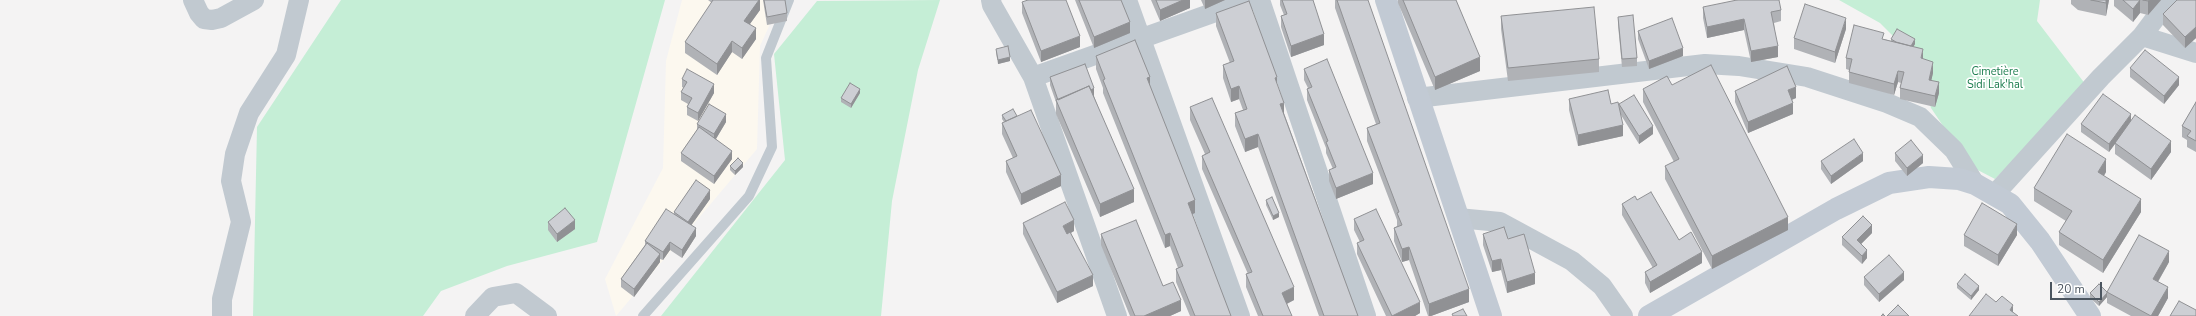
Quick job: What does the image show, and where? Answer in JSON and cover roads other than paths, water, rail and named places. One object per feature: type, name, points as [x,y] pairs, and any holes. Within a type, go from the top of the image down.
[{"type":"main road","points":[[1377,0],[1475,316]]},
{"type":"main road","points":[[1386,0],[1491,316]]},
{"type":"main road","points":[[1650,316],[1836,209],[1888,184],[1929,177],[1959,179],[1975,184],[2010,204],[2040,241],[2084,314]]},
{"type":"street","points":[[193,0],[199,13],[204,19],[212,20],[221,18],[254,0]]},
{"type":"street","points":[[222,316],[222,299],[241,222],[231,181],[235,154],[249,113],[286,55],[299,0]]},
{"type":"street","points":[[992,0],[992,5],[1032,77],[1116,316]]},
{"type":"street","points":[[1127,0],[1140,40],[1240,316]]},
{"type":"street","points":[[1032,77],[1140,40],[1248,0]]},
{"type":"street","points":[[1260,0],[1366,316]]},
{"type":"street","points":[[1994,195],[2101,76],[2142,36],[2169,0]]},
{"type":"street","points":[[2142,36],[2196,53]]},
{"type":"street","points":[[1418,98],[1705,64],[1739,66],[1807,77],[1887,103],[1920,117],[1954,150],[1975,184]]},
{"type":"street","points":[[1458,218],[1500,222],[1572,261],[1602,286],[1623,316]]},
{"type":"street","points":[[475,316],[493,296],[516,293],[547,316]]},
{"type":"lane","points":[[643,316],[749,196],[772,147],[766,58],[789,0]]},
{"type":"park label","name":"Cimetière Sidi Lak'hal","points":[[1995,78]]}]
